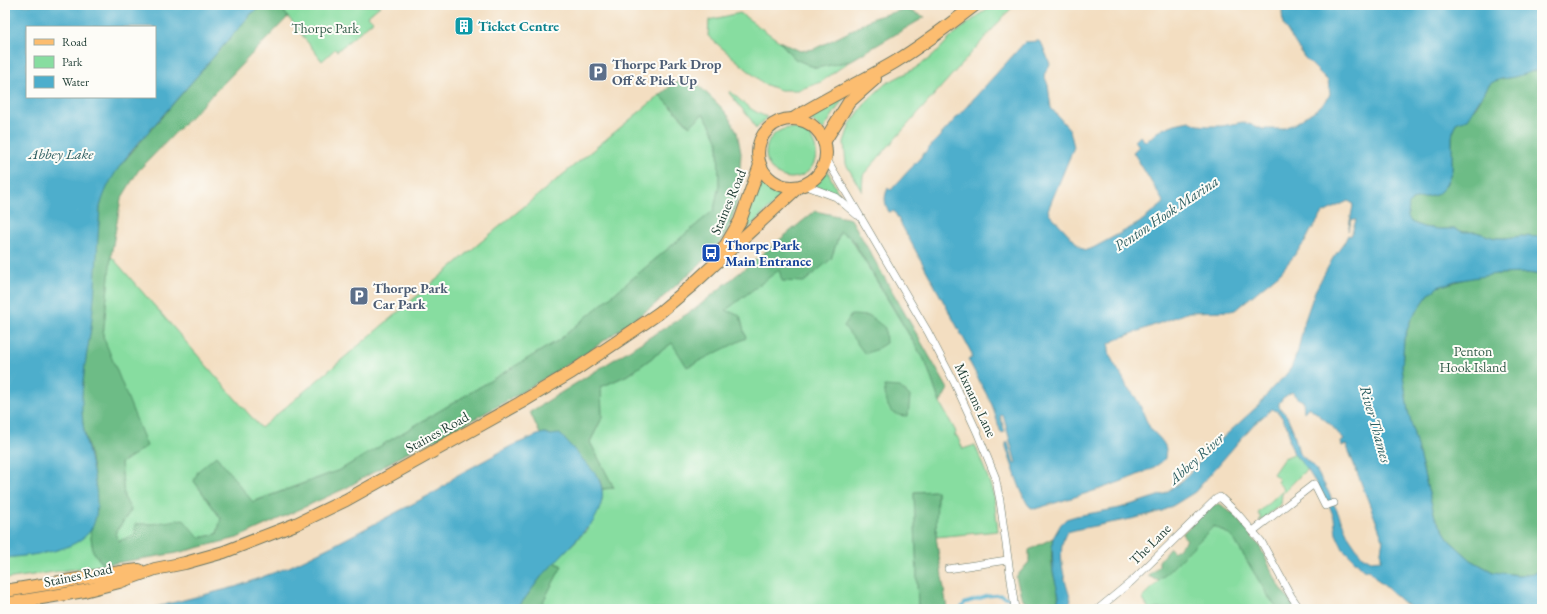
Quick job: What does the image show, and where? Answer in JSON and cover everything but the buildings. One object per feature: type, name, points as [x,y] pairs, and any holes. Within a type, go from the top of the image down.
[{"type":"main road","points":[[793,119],[813,106],[896,61],[943,30],[975,5]]},
{"type":"main road","points":[[824,142],[849,102],[896,61]]},
{"type":"main road","points":[[793,119],[803,121],[812,126],[819,133],[824,142],[826,158],[819,175],[812,181],[801,186],[788,187],[779,185],[764,174],[760,165],[758,146],[765,132],[777,122],[793,119]]},
{"type":"main road","name":"Staines Road","points":[[709,270],[740,221],[760,165]]},
{"type":"main road","name":"Staines Road","points":[[5,604],[84,591],[119,582],[155,570],[185,563],[251,542],[296,524],[346,500],[572,372],[659,313],[709,270],[801,186]]},
{"type":"main road","name":"Staines Road","points":[[5,592],[121,572],[155,570]]},
{"type":"street","name":"Mixnams Lane","points":[[826,158],[928,332],[955,384],[977,432],[995,476],[1000,501],[1011,589],[1015,609]]},
{"type":"street","name":"Mixnams Lane","points":[[801,186],[836,197],[862,220]]},
{"type":"street","points":[[1300,609],[1287,590],[1264,545],[1253,531],[1314,484],[1323,504],[1325,506],[1332,505]]},
{"type":"street","name":"The Lane","points":[[1098,609],[1132,581],[1216,499],[1220,497],[1253,531]]},
{"type":"street","points":[[948,569],[1007,560]]},
{"type":"green space","points":[[263,5],[279,5],[288,17],[138,171],[121,199],[111,256],[103,336],[147,446],[121,463],[124,497],[131,510],[115,533],[118,541],[135,535],[135,524],[152,524],[183,519],[199,538],[217,534],[221,518],[194,481],[198,471],[216,456],[253,502],[340,470],[559,340],[714,210],[719,185],[718,142],[703,114],[690,126],[660,95],[673,84],[685,80],[698,85],[721,107],[730,118],[737,132],[741,153],[738,198],[732,219],[724,238],[700,264],[653,306],[588,352],[512,398],[438,439],[415,448],[346,488],[237,538],[177,553],[103,565],[93,551],[90,530],[95,517],[95,482],[83,426],[81,405],[85,363],[91,327],[100,207],[104,190],[113,174],[241,25],[251,14]]},
{"type":"green space","name":"Thorpe Park","points":[[279,5],[381,5],[368,16],[373,21],[337,51],[335,49],[322,61]]},
{"type":"green space","points":[[992,5],[1014,5],[863,175],[862,192],[846,164],[844,142],[850,124],[867,101],[885,84],[914,69],[933,56],[953,35]]},
{"type":"green space","points":[[905,9],[925,17],[850,61],[816,68],[795,59],[779,41],[800,51],[814,49],[873,18]]},
{"type":"green space","points":[[740,13],[779,41],[795,59],[816,68],[850,61],[821,82],[798,90],[780,90],[764,84],[708,36],[709,20]]},
{"type":"green space","points":[[1542,68],[1542,237],[1521,236],[1495,238],[1476,232],[1423,227],[1411,222],[1408,217],[1407,210],[1412,200],[1436,195],[1446,185],[1452,170],[1452,137],[1456,123],[1476,107],[1489,85],[1494,81],[1514,77]]},
{"type":"green space","points":[[730,91],[751,109],[767,117],[756,129],[752,121],[729,93]]},
{"type":"green space","points":[[660,95],[689,126],[703,114],[718,142],[719,185],[714,210],[559,340],[340,470],[252,502],[216,456],[194,481],[221,519],[217,534],[199,538],[152,524],[136,524],[135,535],[118,542],[115,534],[131,510],[124,497],[121,463],[103,336],[111,256],[261,428],[482,241]]},
{"type":"green space","points":[[845,96],[823,130],[807,116]]},
{"type":"green space","points":[[786,128],[796,128],[809,135],[816,148],[816,158],[809,171],[796,178],[786,178],[777,174],[770,167],[766,158],[766,148],[770,139],[777,132]]},
{"type":"green space","points":[[827,170],[839,195],[813,185]]},
{"type":"green space","points":[[761,176],[773,186],[787,191],[734,242]]},
{"type":"green space","points":[[815,211],[851,219],[948,389],[940,403],[926,363],[851,237],[840,232],[831,259],[804,282],[782,281],[779,270],[726,310],[740,316],[746,338],[687,367],[672,343],[630,374],[601,387],[602,418],[590,442],[614,488],[602,489],[600,480],[551,435],[545,433],[540,434],[530,412],[695,309]]},
{"type":"green space","points":[[840,232],[850,237],[926,363],[940,403],[955,430],[955,436],[957,436],[963,449],[975,445],[994,497],[998,531],[936,537],[937,491],[914,492],[918,609],[539,609],[562,566],[554,562],[587,530],[602,501],[602,489],[614,488],[590,442],[602,418],[601,387],[630,374],[672,343],[726,310],[779,269],[831,259]]},
{"type":"green space","name":"Penton Hook Island","points":[[1527,273],[1542,275],[1542,570],[1519,575],[1493,572],[1471,560],[1450,541],[1435,517],[1408,411],[1402,367],[1404,339],[1411,319],[1429,294],[1438,287],[1469,278],[1496,274]]},
{"type":"green space","points":[[851,315],[870,316],[885,328],[886,343],[865,354],[844,326]]},
{"type":"green space","points":[[884,386],[900,387],[910,396],[908,416],[892,412],[887,404]]},
{"type":"green space","points":[[1294,454],[1307,469],[1282,494],[1281,504],[1261,521],[1259,520],[1262,518],[1258,513],[1284,489],[1277,482],[1279,479],[1273,474],[1284,458]]},
{"type":"green space","points":[[937,491],[936,537],[947,609],[918,609],[914,492]]},
{"type":"green space","points":[[1220,504],[1234,515],[1259,545],[1277,582],[1295,609],[1279,609],[1270,599],[1235,541],[1227,533],[1214,526],[1159,581],[1148,576],[1159,566],[1159,561],[1170,548],[1174,552],[1187,540],[1182,534],[1211,506]]},
{"type":"green space","points":[[1214,526],[1227,533],[1235,541],[1270,599],[1279,609],[1149,609],[1142,598]]},
{"type":"green space","points":[[90,530],[93,551],[103,565],[5,579],[5,558],[38,554],[79,541]]},
{"type":"green space","points":[[1053,538],[1052,559],[1053,572],[1058,591],[1057,603],[1047,609],[1033,608],[1022,599],[1016,577],[1029,562],[1029,550]]},
{"type":"green space","points":[[554,562],[562,566],[539,609],[517,609],[541,577]]},
{"type":"water","name":"Abbey Lake","points":[[5,5],[263,5],[251,14],[129,154],[119,167],[102,199],[100,207],[93,313],[82,400],[83,424],[96,493],[97,508],[95,520],[90,531],[83,538],[73,544],[51,552],[5,558]]},
{"type":"water","points":[[1285,5],[1542,5],[1542,68],[1498,80],[1489,85],[1467,119],[1456,123],[1454,127],[1452,137],[1452,170],[1446,185],[1436,195],[1412,200],[1409,204],[1408,217],[1411,222],[1423,227],[1476,232],[1495,238],[1521,236],[1542,237],[1542,275],[1527,273],[1496,274],[1455,281],[1438,287],[1429,294],[1411,319],[1404,339],[1402,367],[1408,411],[1435,517],[1450,541],[1471,560],[1493,572],[1519,575],[1542,570],[1542,609],[1414,609],[1405,604],[1370,571],[1363,569],[1343,549],[1336,534],[1334,518],[1328,502],[1307,469],[1294,454],[1289,440],[1289,430],[1278,412],[1272,409],[1253,425],[1195,492],[1174,505],[1162,511],[1136,518],[1067,532],[1063,539],[1061,557],[1066,584],[1071,600],[1067,609],[1047,609],[1057,603],[1059,596],[1053,572],[1052,544],[1053,538],[1061,524],[1066,519],[1120,508],[1164,494],[1183,480],[1217,443],[1260,404],[1272,388],[1291,368],[1298,351],[1304,323],[1315,291],[1333,258],[1348,235],[1351,236],[1356,220],[1352,219],[1348,231],[1353,206],[1352,203],[1348,201],[1323,213],[1305,242],[1280,273],[1235,310],[1189,312],[1115,340],[1109,344],[1110,356],[1127,388],[1137,400],[1150,427],[1165,445],[1165,458],[1158,465],[1126,480],[1035,509],[1030,507],[1026,502],[1013,469],[1006,447],[1006,443],[1008,442],[1014,464],[1016,463],[1003,415],[1000,416],[1005,432],[1001,433],[992,405],[968,359],[972,358],[972,354],[894,211],[889,212],[885,200],[888,188],[891,190],[1025,42],[1039,41],[1042,44],[1050,64],[1044,75],[1048,85],[1051,108],[1070,130],[1074,147],[1048,210],[1049,213],[1081,248],[1086,250],[1093,248],[1139,223],[1164,203],[1133,152],[1139,146],[1135,141],[1140,136],[1146,142],[1157,132],[1165,128],[1189,121],[1198,125],[1208,126],[1222,126],[1243,122],[1263,129],[1282,129],[1296,123],[1326,101],[1330,94],[1328,81],[1304,57],[1283,24],[1282,12]],"holes":[[[1292,392],[1297,398],[1303,401],[1304,412],[1309,407],[1331,425],[1344,440],[1341,442],[1342,446],[1346,444],[1383,539],[1381,560],[1371,561],[1362,556],[1349,537],[1328,491],[1315,468],[1299,453],[1293,430],[1287,416],[1279,407],[1279,403],[1283,398]]]},
{"type":"water","points":[[545,433],[551,435],[560,434],[595,473],[601,485],[602,498],[599,510],[593,522],[541,577],[517,609],[148,609],[235,587],[289,567],[439,490],[456,476],[511,446]]},
{"type":"waterway","name":"Abbey River","points":[[960,609],[965,603],[988,596],[1000,595],[1013,600]]},
{"type":"place","name":"Ticket Centre","points":[[464,26]]},
{"type":"place","name":"Thorpe Park Drop Off & Pick Up","points":[[598,72]]},
{"type":"place","name":"Thorpe Park Main Entrance","points":[[711,253]]},
{"type":"place","name":"Thorpe Park Car Park","points":[[359,296]]},
{"type":"water label","name":"Penton Hook Marina","points":[[1166,213]]},
{"type":"water label","name":"River Thames","points":[[1376,424]]}]
